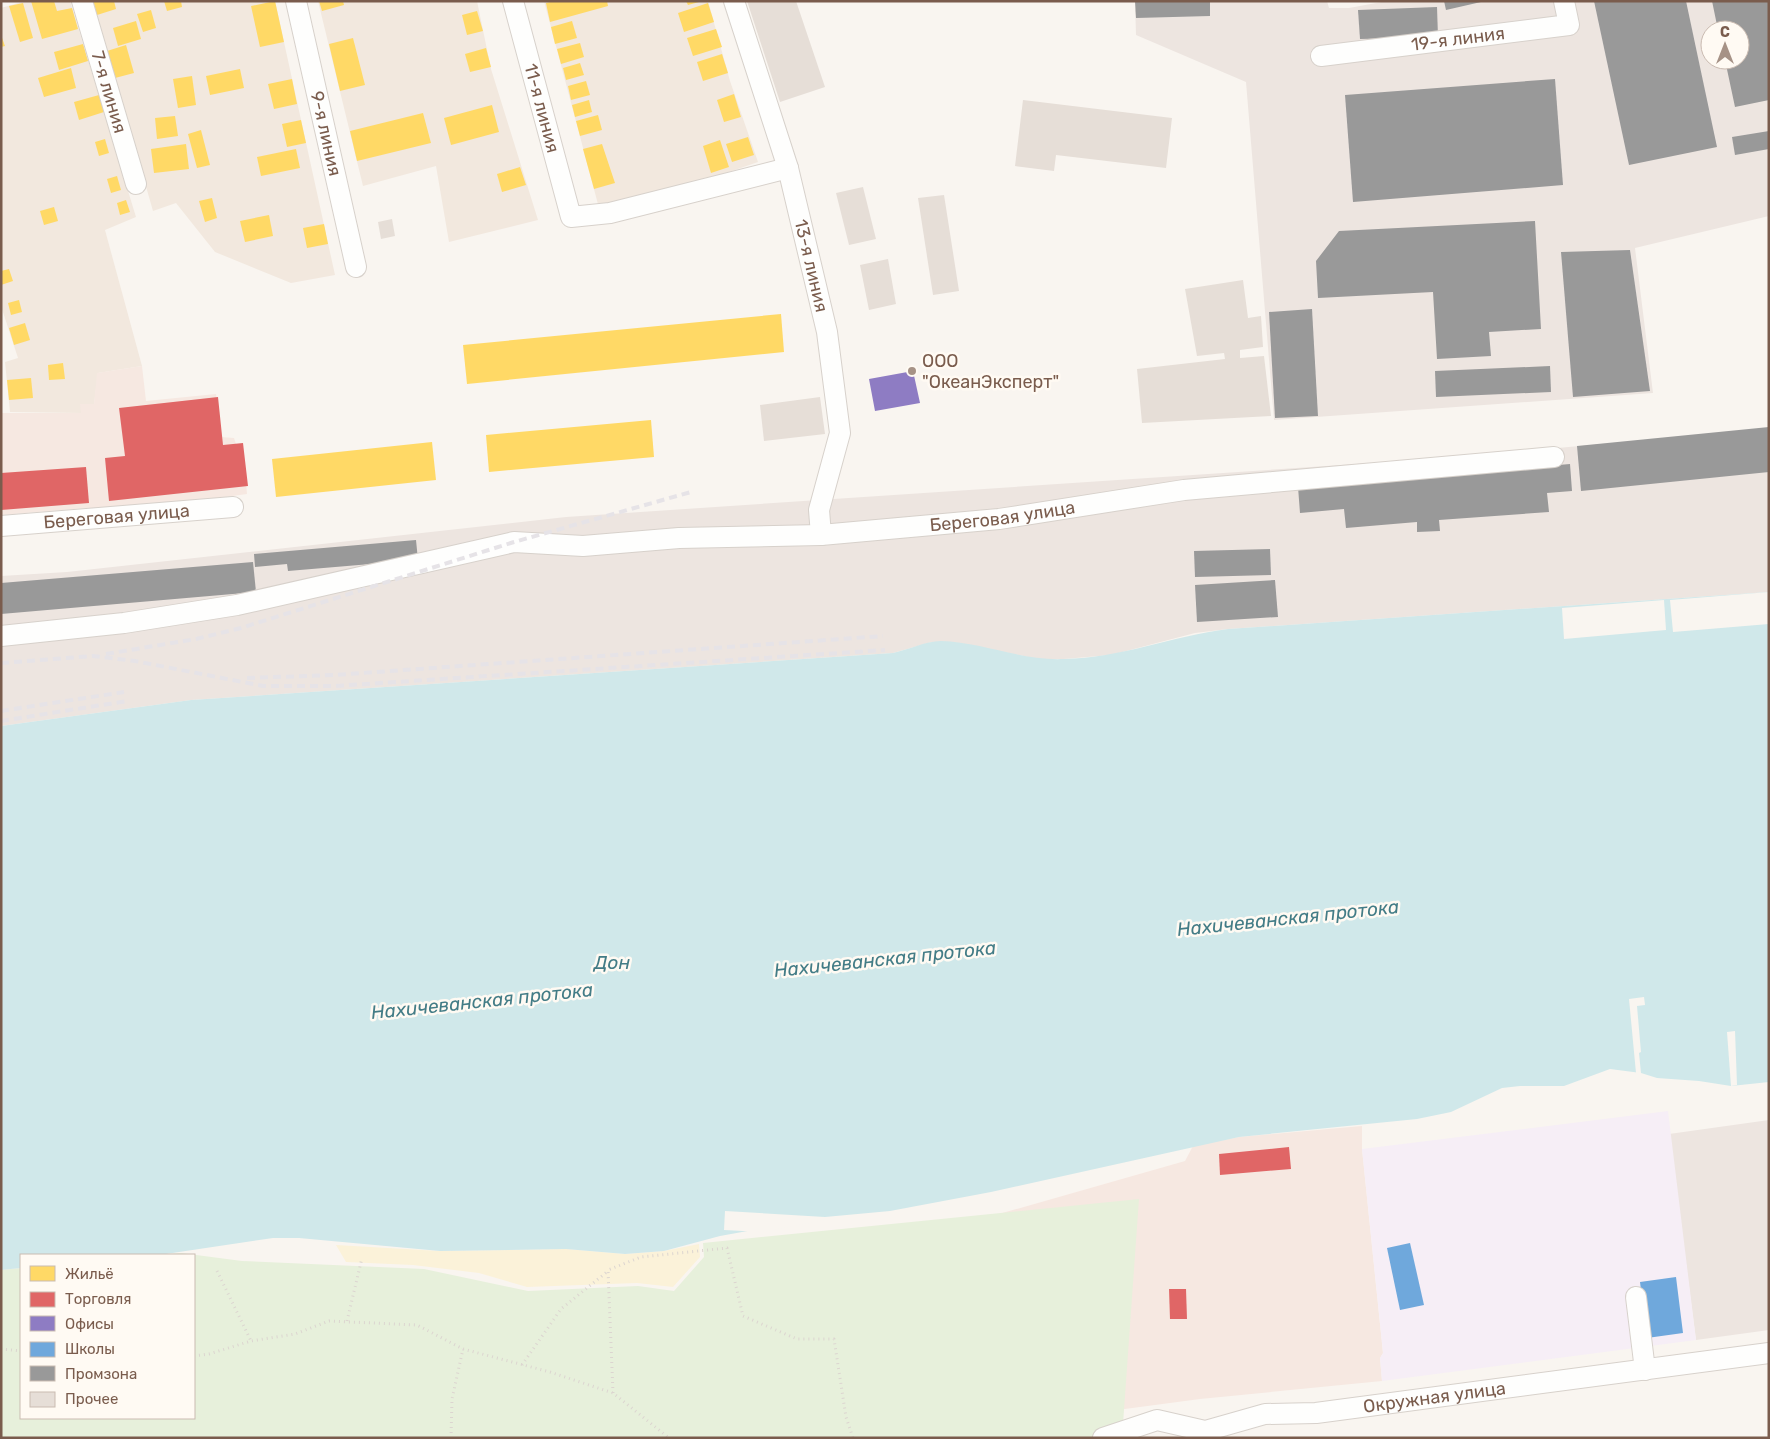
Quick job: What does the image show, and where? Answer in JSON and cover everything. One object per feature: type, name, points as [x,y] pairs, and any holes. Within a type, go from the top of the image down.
[{"type":"street","name":"7-я линия","points":[[82,1],[136,184]]},
{"type":"street","name":"9-я линия","points":[[296,1],[356,267]]},
{"type":"street","name":"11-я линия","points":[[513,1],[571,216],[610,213],[788,168]]},
{"type":"street","name":"13-я линия","points":[[734,1],[788,168],[827,332],[840,433],[819,510],[820,535]]},
{"type":"street","name":"19-я линия","points":[[1321,56],[1569,25],[1564,1]]},
{"type":"street","name":"Береговая улица","points":[[1,636],[124,623],[237,605],[514,542],[583,546],[679,538],[820,535],[999,518],[1184,490],[1554,457]]},
{"type":"street","name":"Береговая улица","points":[[1,526],[233,506]]},
{"type":"street","points":[[1636,1297],[1645,1370]]},
{"type":"street","name":"Окружная улица","points":[[1103,1438],[1157,1420],[1205,1431],[1265,1414],[1316,1413],[1769,1354]]},
{"type":"path","points":[[522,1365],[560,1309],[608,1270],[641,1257],[727,1248],[743,1316],[797,1339],[834,1339],[846,1417],[853,1438]]},
{"type":"path","points":[[347,1321],[362,1258]]},
{"type":"path","points":[[608,1270],[614,1393]]},
{"type":"path","points":[[217,1271],[251,1341]]},
{"type":"path","points":[[195,1356],[209,1354],[251,1341],[295,1334],[329,1321],[417,1325],[463,1349],[614,1393],[669,1438]]},
{"type":"path","points":[[1,1349],[20,1351]]},
{"type":"path","points":[[451,1438],[452,1399],[463,1349]]},
{"type":"shaded area","points":[[25,1],[70,1],[136,217],[105,230],[142,366],[98,373],[94,405],[81,413],[10,412],[5,362],[18,358],[1,306],[1,8]]},
{"type":"shaded area","points":[[93,1],[275,1],[335,275],[291,283],[215,252],[176,203],[153,211]]},
{"type":"shaded area","points":[[318,1],[477,1],[491,69],[538,220],[449,242],[436,166],[363,186]]},
{"type":"shaded area","points":[[544,1],[708,1],[730,81],[758,162],[680,189],[599,208]]},
{"type":"shaded area","points":[[1135,1],[1327,1],[1329,8],[1349,8],[1387,1],[1769,1],[1769,216],[1635,248],[1653,393],[1274,420],[1246,82],[1136,35]]},
{"type":"shaded area","points":[[142,366],[146,401],[216,394],[221,437],[234,438],[237,447],[243,448],[247,494],[88,516],[86,508],[1,515],[1,413],[81,413],[80,404],[94,404],[97,373]]},
{"type":"shaded area","points":[[1769,429],[1769,592],[1228,629],[1195,633],[1111,655],[1064,659],[1038,659],[989,649],[932,642],[893,653],[191,700],[1,726],[1,576],[67,572],[566,517],[1446,458]]},
{"type":"shaded area","points":[[1668,1111],[1696,1340],[1382,1381],[1380,1358],[1383,1353],[1362,1149]]},
{"type":"shaded area","points":[[1769,1120],[1769,1330],[1696,1340],[1669,1134]]},
{"type":"shaded area","points":[[1362,1126],[1362,1149],[1383,1353],[1380,1358],[1382,1381],[1200,1399],[907,1438],[848,1257],[1185,1161],[1193,1146],[1239,1137]]},
{"type":"green space","points":[[1139,1199],[1122,1438],[1,1438],[1,1270],[20,1268],[20,1419],[195,1419],[195,1255],[242,1261],[424,1269],[528,1291],[638,1286],[674,1291],[704,1257],[703,1243]]},
{"type":"sand","points":[[699,1244],[700,1257],[673,1287],[637,1283],[527,1287],[479,1273],[413,1265],[346,1262],[336,1245],[440,1251],[566,1249],[625,1254],[664,1251]]},
{"type":"water","name":"Дон","points":[[1769,592],[1769,1082],[1731,1086],[1699,1081],[1657,1078],[1641,1073],[1610,1069],[1564,1086],[1502,1088],[1451,1112],[1417,1119],[1239,1137],[991,1192],[890,1211],[825,1217],[720,1236],[664,1251],[625,1254],[566,1249],[440,1251],[299,1238],[273,1238],[166,1254],[20,1254],[20,1268],[1,1270],[1,726],[191,700],[893,653],[929,642],[941,641],[956,642],[1048,659],[1085,658],[1228,629]]},
{"type":"pier","points":[[1769,592],[1769,624],[1673,632],[1670,600]]},
{"type":"pier","points":[[1664,600],[1666,630],[1564,639],[1562,608]]},
{"type":"pier","points":[[1644,997],[1645,1005],[1637,1006],[1641,1073],[1636,1073],[1629,999]]},
{"type":"pier","points":[[1735,1031],[1737,1085],[1731,1086],[1727,1032]]},
{"type":"pier","points":[[725,1211],[825,1217],[825,1220],[762,1232],[724,1230]]},
{"type":"building: Жильё","points":[[31,1],[54,1],[57,11],[72,8],[78,29],[42,39]]},
{"type":"building: Жильё","points":[[93,1],[114,1],[116,9],[97,15]]},
{"type":"building: Жильё","points":[[164,1],[181,1],[182,7],[167,11]]},
{"type":"building: Жильё","points":[[275,1],[284,42],[260,47],[251,6]]},
{"type":"building: Жильё","points":[[319,1],[343,1],[344,5],[322,11]]},
{"type":"building: Жильё","points":[[554,1],[607,1],[608,6],[550,22],[546,3]]},
{"type":"building: Жильё","points":[[686,1],[699,1],[699,2],[688,5]]},
{"type":"building: Жильё","points":[[23,3],[33,38],[20,42],[9,6]]},
{"type":"building: Жильё","points":[[708,3],[714,22],[684,32],[678,13]]},
{"type":"building: Жильё","points":[[151,10],[156,28],[143,32],[137,14]]},
{"type":"building: Жильё","points":[[477,11],[483,31],[467,35],[462,15]]},
{"type":"building: Жильё","points":[[136,21],[141,39],[118,46],[113,28]]},
{"type":"building: Жильё","points":[[572,21],[577,38],[555,44],[551,27]]},
{"type":"building: Жильё","points":[[716,29],[722,47],[693,56],[687,38]]},
{"type":"building: Жильё","points":[[1,35],[5,46],[1,47]]},
{"type":"building: Жильё","points":[[353,38],[365,85],[340,91],[329,44]]},
{"type":"building: Жильё","points":[[580,43],[584,57],[561,64],[557,49]]},
{"type":"building: Жильё","points":[[83,44],[88,61],[59,70],[54,52]]},
{"type":"building: Жильё","points":[[126,45],[134,73],[115,78],[107,51]]},
{"type":"building: Жильё","points":[[486,48],[491,67],[470,72],[465,54]]},
{"type":"building: Жильё","points":[[722,54],[728,73],[703,81],[697,62]]},
{"type":"building: Жильё","points":[[580,63],[584,75],[566,80],[563,68]]},
{"type":"building: Жильё","points":[[71,68],[76,88],[44,97],[38,78]]},
{"type":"building: Жильё","points":[[240,69],[244,88],[210,95],[206,76]]},
{"type":"building: Жильё","points":[[192,76],[196,105],[178,108],[173,79]]},
{"type":"building: Жильё","points":[[292,79],[297,104],[274,109],[268,84]]},
{"type":"building: Жильё","points":[[586,81],[590,95],[571,100],[568,86]]},
{"type":"building: Жильё","points":[[734,94],[741,117],[724,122],[717,100]]},
{"type":"building: Жильё","points":[[99,95],[104,112],[79,120],[74,102]]},
{"type":"building: Жильё","points":[[589,100],[592,112],[575,117],[572,105]]},
{"type":"building: Жильё","points":[[492,105],[499,132],[451,145],[444,118]]},
{"type":"building: Жильё","points":[[423,113],[431,143],[357,161],[350,131]]},
{"type":"building: Жильё","points":[[598,115],[602,130],[580,136],[576,121]]},
{"type":"building: Жильё","points":[[175,116],[178,136],[157,139],[155,118]]},
{"type":"building: Жильё","points":[[301,120],[306,143],[287,147],[282,124]]},
{"type":"building: Жильё","points":[[201,130],[210,165],[197,168],[188,134]]},
{"type":"building: Жильё","points":[[748,137],[754,155],[732,162],[726,144]]},
{"type":"building: Жильё","points":[[105,139],[109,153],[99,156],[95,142]]},
{"type":"building: Жильё","points":[[720,140],[729,167],[711,173],[703,146]]},
{"type":"building: Жильё","points":[[186,144],[189,169],[154,173],[151,149]]},
{"type":"building: Жильё","points":[[602,144],[615,183],[594,189],[583,149]]},
{"type":"building: Жильё","points":[[296,149],[300,168],[261,176],[257,157]]},
{"type":"building: Жильё","points":[[520,167],[526,185],[502,192],[497,174]]},
{"type":"building: Жильё","points":[[117,176],[121,190],[111,193],[107,179]]},
{"type":"building: Жильё","points":[[212,198],[217,218],[205,222],[199,201]]},
{"type":"building: Жильё","points":[[126,200],[130,212],[120,215],[117,203]]},
{"type":"building: Жильё","points":[[54,207],[58,221],[44,225],[40,211]]},
{"type":"building: Жильё","points":[[269,215],[273,236],[245,242],[240,221]]},
{"type":"building: Жильё","points":[[324,224],[328,244],[307,248],[303,228]]},
{"type":"building: Жильё","points":[[9,269],[13,281],[1,285],[1,271]]},
{"type":"building: Жильё","points":[[19,300],[22,312],[11,315],[8,303]]},
{"type":"building: Жильё","points":[[781,314],[784,352],[467,384],[463,345]]},
{"type":"building: Жильё","points":[[25,323],[30,340],[14,345],[9,328]]},
{"type":"building: Жильё","points":[[63,363],[65,379],[49,380],[48,365]]},
{"type":"building: Жильё","points":[[31,378],[33,398],[9,400],[7,380]]},
{"type":"building: Жильё","points":[[651,420],[654,457],[489,472],[486,435]]},
{"type":"building: Жильё","points":[[432,442],[436,480],[276,497],[272,459]]},
{"type":"building: Торговля","points":[[218,397],[223,445],[243,443],[248,486],[109,501],[105,458],[125,456],[119,408]]},
{"type":"building: Торговля","points":[[86,467],[89,503],[1,510],[1,473]]},
{"type":"building: Торговля","points":[[1289,1147],[1291,1169],[1220,1175],[1219,1154]]},
{"type":"building: Торговля","points":[[1169,1289],[1186,1289],[1187,1319],[1170,1319]]},
{"type":"building: Офисы","points":[[913,371],[920,403],[875,411],[869,379]]},
{"type":"building: Школы","points":[[1410,1243],[1424,1305],[1400,1310],[1387,1248]]},
{"type":"building: Школы","points":[[1676,1277],[1683,1333],[1647,1338],[1640,1282]]},
{"type":"building: Промзона","points":[[1135,1],[1210,1],[1210,16],[1136,18]]},
{"type":"building: Промзона","points":[[1444,1],[1481,1],[1481,2],[1446,10]]},
{"type":"building: Промзона","points":[[1594,1],[1686,1],[1717,147],[1629,165]]},
{"type":"building: Промзона","points":[[1712,1],[1769,1],[1769,100],[1735,107],[1727,70],[1750,70],[1750,20],[1716,20]]},
{"type":"building: Промзона","points":[[1437,7],[1438,37],[1360,39],[1358,10]]},
{"type":"building: Промзона","points":[[1555,79],[1563,185],[1353,202],[1345,95]]},
{"type":"building: Промзона","points":[[1769,131],[1769,149],[1735,155],[1732,137]]},
{"type":"building: Промзона","points":[[1535,221],[1541,329],[1489,332],[1491,356],[1437,359],[1433,292],[1318,298],[1316,261],[1339,231]]},
{"type":"building: Промзона","points":[[1630,250],[1650,391],[1573,397],[1561,252]]},
{"type":"building: Промзона","points":[[1312,309],[1318,416],[1275,418],[1269,312]]},
{"type":"building: Промзона","points":[[1550,366],[1551,392],[1436,397],[1435,371]]},
{"type":"building: Промзона","points":[[1769,427],[1769,472],[1581,491],[1577,446]]},
{"type":"building: Промзона","points":[[1570,464],[1572,491],[1547,493],[1549,512],[1439,520],[1440,531],[1417,532],[1417,522],[1346,528],[1344,509],[1300,513],[1298,487]]},
{"type":"building: Промзона","points":[[416,540],[418,560],[288,571],[287,564],[255,567],[254,554]]},
{"type":"building: Промзона","points":[[1270,549],[1271,575],[1195,577],[1194,551]]},
{"type":"building: Промзона","points":[[253,562],[256,592],[1,614],[1,583]]},
{"type":"building: Промзона","points":[[1275,580],[1278,617],[1197,622],[1195,585]]},
{"type":"building: Прочее","points":[[747,1],[796,1],[825,87],[780,102]]},
{"type":"building: Прочее","points":[[1023,100],[1172,118],[1166,168],[1056,155],[1054,171],[1015,166]]},
{"type":"building: Прочее","points":[[863,187],[876,239],[849,245],[836,193]]},
{"type":"building: Прочее","points":[[944,195],[959,291],[933,295],[918,198]]},
{"type":"building: Прочее","points":[[392,219],[395,236],[381,239],[378,222]]},
{"type":"building: Прочее","points":[[888,259],[896,304],[869,310],[860,265]]},
{"type":"building: Прочее","points":[[1243,280],[1248,318],[1261,316],[1263,347],[1240,350],[1240,358],[1264,356],[1271,416],[1142,423],[1137,369],[1225,359],[1224,353],[1197,356],[1185,289]]},
{"type":"building: Прочее","points":[[820,397],[825,434],[764,441],[760,405]]},
{"type":"railway","points":[[106,654],[196,639],[241,628],[514,542],[691,492]]},
{"type":"railway","points":[[247,678],[334,675],[883,636]]},
{"type":"railway","points":[[1,663],[93,656],[135,661],[263,686],[335,686],[885,650]]},
{"type":"railway","points":[[1,711],[124,692]]},
{"type":"railway","points":[[1,721],[127,701]]},
{"type":"place","name":"ООО \"ОкеанЭксперт\"","points":[[912,371]]},
{"type":"water label","name":"Нахичеванская протока","points":[[1288,918]]},
{"type":"water label","name":"Нахичеванская протока","points":[[885,959]]},
{"type":"water label","name":"Нахичеванская протока","points":[[482,1001]]}]
